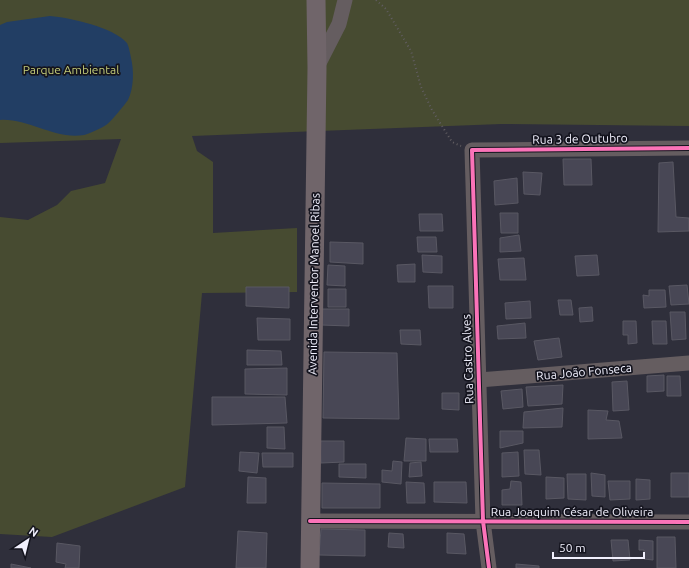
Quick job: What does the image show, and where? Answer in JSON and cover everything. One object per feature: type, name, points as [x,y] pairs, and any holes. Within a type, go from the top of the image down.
[{"type":"main road","name":"Avenida Interventor Manoel Ribas","points":[[310,568],[317,68],[316,0]]},
{"type":"street","points":[[317,68],[339,24],[345,0]]},
{"type":"street","name":"Rua 3 de Outubro","points":[[472,150],[689,148]]},
{"type":"street","name":"Rua Castro Alves","points":[[472,150],[483,521],[489,568]]},
{"type":"street","name":"Rua João Fonseca","points":[[479,380],[689,363]]},
{"type":"street","name":"Rua Joaquim César de Oliveira","points":[[310,521],[689,522]]},
{"type":"path","points":[[376,0],[386,9],[411,52],[421,87],[432,110],[452,142],[472,150]]},
{"type":"green space","name":"Parque Ambiental","points":[[0,0],[689,0],[689,126],[501,124],[192,136],[197,151],[213,162],[213,233],[297,228],[297,292],[202,293],[185,487],[52,537],[0,534],[0,217],[28,220],[57,205],[71,191],[105,183],[121,139],[0,143]]},
{"type":"water","points":[[50,16],[80,21],[112,32],[121,37],[127,43],[129,48],[133,79],[128,100],[108,123],[84,135],[73,136],[52,132],[21,122],[0,120],[0,25],[7,22]]},
{"type":"building","points":[[563,159],[591,159],[592,185],[564,185]]},
{"type":"building","points":[[673,162],[676,217],[689,218],[689,231],[658,232],[659,163]]},
{"type":"building","points":[[523,172],[542,173],[540,195],[524,194]]},
{"type":"building","points":[[517,178],[518,203],[495,205],[494,181]]},
{"type":"building","points":[[500,213],[518,213],[518,233],[501,233]]},
{"type":"building","points":[[419,214],[442,214],[443,231],[420,231]]},
{"type":"building","points":[[519,235],[521,251],[500,252],[500,238]]},
{"type":"building","points":[[417,237],[436,237],[437,252],[418,252]]},
{"type":"building","points":[[330,242],[363,243],[363,264],[330,262]]},
{"type":"building","points":[[422,255],[442,256],[442,273],[423,272]]},
{"type":"building","points":[[597,255],[599,275],[577,276],[575,256]]},
{"type":"building","points":[[524,258],[526,280],[500,280],[498,259]]},
{"type":"building","points":[[415,264],[415,282],[398,282],[397,265]]},
{"type":"building","points":[[328,265],[345,266],[345,286],[327,285]]},
{"type":"building","points":[[687,285],[689,304],[671,305],[669,286]]},
{"type":"building","points":[[428,286],[453,286],[453,308],[429,308]]},
{"type":"building","points":[[246,287],[289,287],[289,308],[246,306]]},
{"type":"building","points":[[328,289],[346,289],[346,307],[328,307]]},
{"type":"building","points":[[649,290],[665,290],[666,307],[644,308],[643,295],[649,296]]},
{"type":"building","points":[[558,300],[571,300],[573,315],[560,315]]},
{"type":"building","points":[[530,301],[531,318],[506,319],[505,303]]},
{"type":"building","points":[[592,307],[593,321],[580,322],[579,308]]},
{"type":"building","points":[[322,309],[349,309],[349,326],[321,325]]},
{"type":"building","points":[[670,312],[685,312],[686,339],[672,340]]},
{"type":"building","points":[[257,318],[290,319],[290,340],[258,340]]},
{"type":"building","points":[[623,321],[636,321],[637,343],[628,344],[628,335],[623,335]]},
{"type":"building","points":[[652,321],[666,321],[667,344],[653,344]]},
{"type":"building","points":[[525,323],[526,338],[498,339],[497,326]]},
{"type":"building","points":[[400,330],[420,330],[421,345],[401,344]]},
{"type":"building","points":[[559,338],[562,357],[538,360],[534,341]]},
{"type":"building","points":[[247,350],[281,351],[282,365],[247,365]]},
{"type":"building","points":[[324,352],[397,353],[399,419],[323,418]]},
{"type":"building","points":[[287,368],[287,395],[245,394],[245,369]]},
{"type":"building","points":[[664,375],[664,391],[647,392],[647,376]]},
{"type":"building","points":[[667,376],[680,376],[681,396],[667,396]]},
{"type":"building","points":[[627,381],[629,410],[613,411],[612,382]]},
{"type":"building","points":[[563,385],[562,404],[528,406],[526,387]]},
{"type":"building","points":[[522,389],[523,407],[503,409],[501,391]]},
{"type":"building","points":[[442,393],[459,393],[459,410],[442,409]]},
{"type":"building","points":[[212,397],[285,397],[287,423],[212,425]]},
{"type":"building","points":[[563,408],[562,427],[523,428],[524,412]]},
{"type":"building","points":[[588,410],[608,411],[606,420],[619,421],[622,438],[588,439]]},
{"type":"building","points":[[267,427],[284,427],[285,449],[267,448]]},
{"type":"building","points":[[500,431],[523,431],[523,443],[500,448]]},
{"type":"building","points":[[406,438],[426,439],[426,461],[404,461]]},
{"type":"building","points":[[429,439],[457,439],[458,452],[430,452]]},
{"type":"building","points":[[320,441],[344,441],[344,462],[321,463]]},
{"type":"building","points":[[524,450],[539,450],[541,475],[525,474]]},
{"type":"building","points":[[240,452],[259,453],[257,473],[239,471]]},
{"type":"building","points":[[518,452],[519,476],[502,477],[502,453]]},
{"type":"building","points":[[262,453],[293,453],[293,467],[263,467]]},
{"type":"building","points":[[393,461],[402,462],[401,484],[382,482],[382,470],[392,471]]},
{"type":"building","points":[[421,462],[422,476],[409,477],[410,463]]},
{"type":"building","points":[[339,464],[366,464],[366,478],[339,477]]},
{"type":"building","points":[[591,473],[605,475],[605,497],[592,496]]},
{"type":"building","points":[[671,473],[689,473],[689,497],[671,497]]},
{"type":"building","points":[[567,474],[586,474],[586,500],[568,499]]},
{"type":"building","points":[[248,477],[266,478],[266,503],[247,503]]},
{"type":"building","points":[[546,477],[564,478],[564,498],[546,499]]},
{"type":"building","points":[[636,479],[650,480],[650,499],[636,500]]},
{"type":"building","points":[[511,481],[521,482],[522,505],[502,505],[502,490],[510,489]]},
{"type":"building","points":[[608,481],[630,481],[630,499],[610,500]]},
{"type":"building","points":[[406,482],[424,483],[425,503],[407,503]]},
{"type":"building","points":[[434,482],[466,482],[467,503],[434,502]]},
{"type":"building","points":[[322,483],[380,484],[380,508],[322,508]]},
{"type":"building","points":[[321,529],[365,530],[365,556],[319,555]]},
{"type":"building","points":[[238,531],[267,533],[266,568],[236,568]]},
{"type":"building","points":[[389,533],[403,534],[404,548],[388,547]]},
{"type":"building","points":[[447,533],[464,534],[466,554],[447,553]]},
{"type":"building","points":[[657,537],[675,537],[676,568],[657,568]]},
{"type":"building","points":[[611,540],[628,540],[630,560],[613,561]]},
{"type":"building","points":[[639,540],[653,541],[653,560],[644,559],[644,550],[639,550]]},
{"type":"building","points":[[57,543],[80,546],[79,568],[65,568],[66,564],[56,562]]},
{"type":"building","points":[[11,564],[31,568],[11,568]]},
{"type":"building","points":[[516,564],[539,566],[539,568],[516,568]]},
{"type":"cycle path","points":[[489,568],[483,521],[472,150],[689,148]]},
{"type":"cycle path","points":[[310,521],[689,522]]}]
